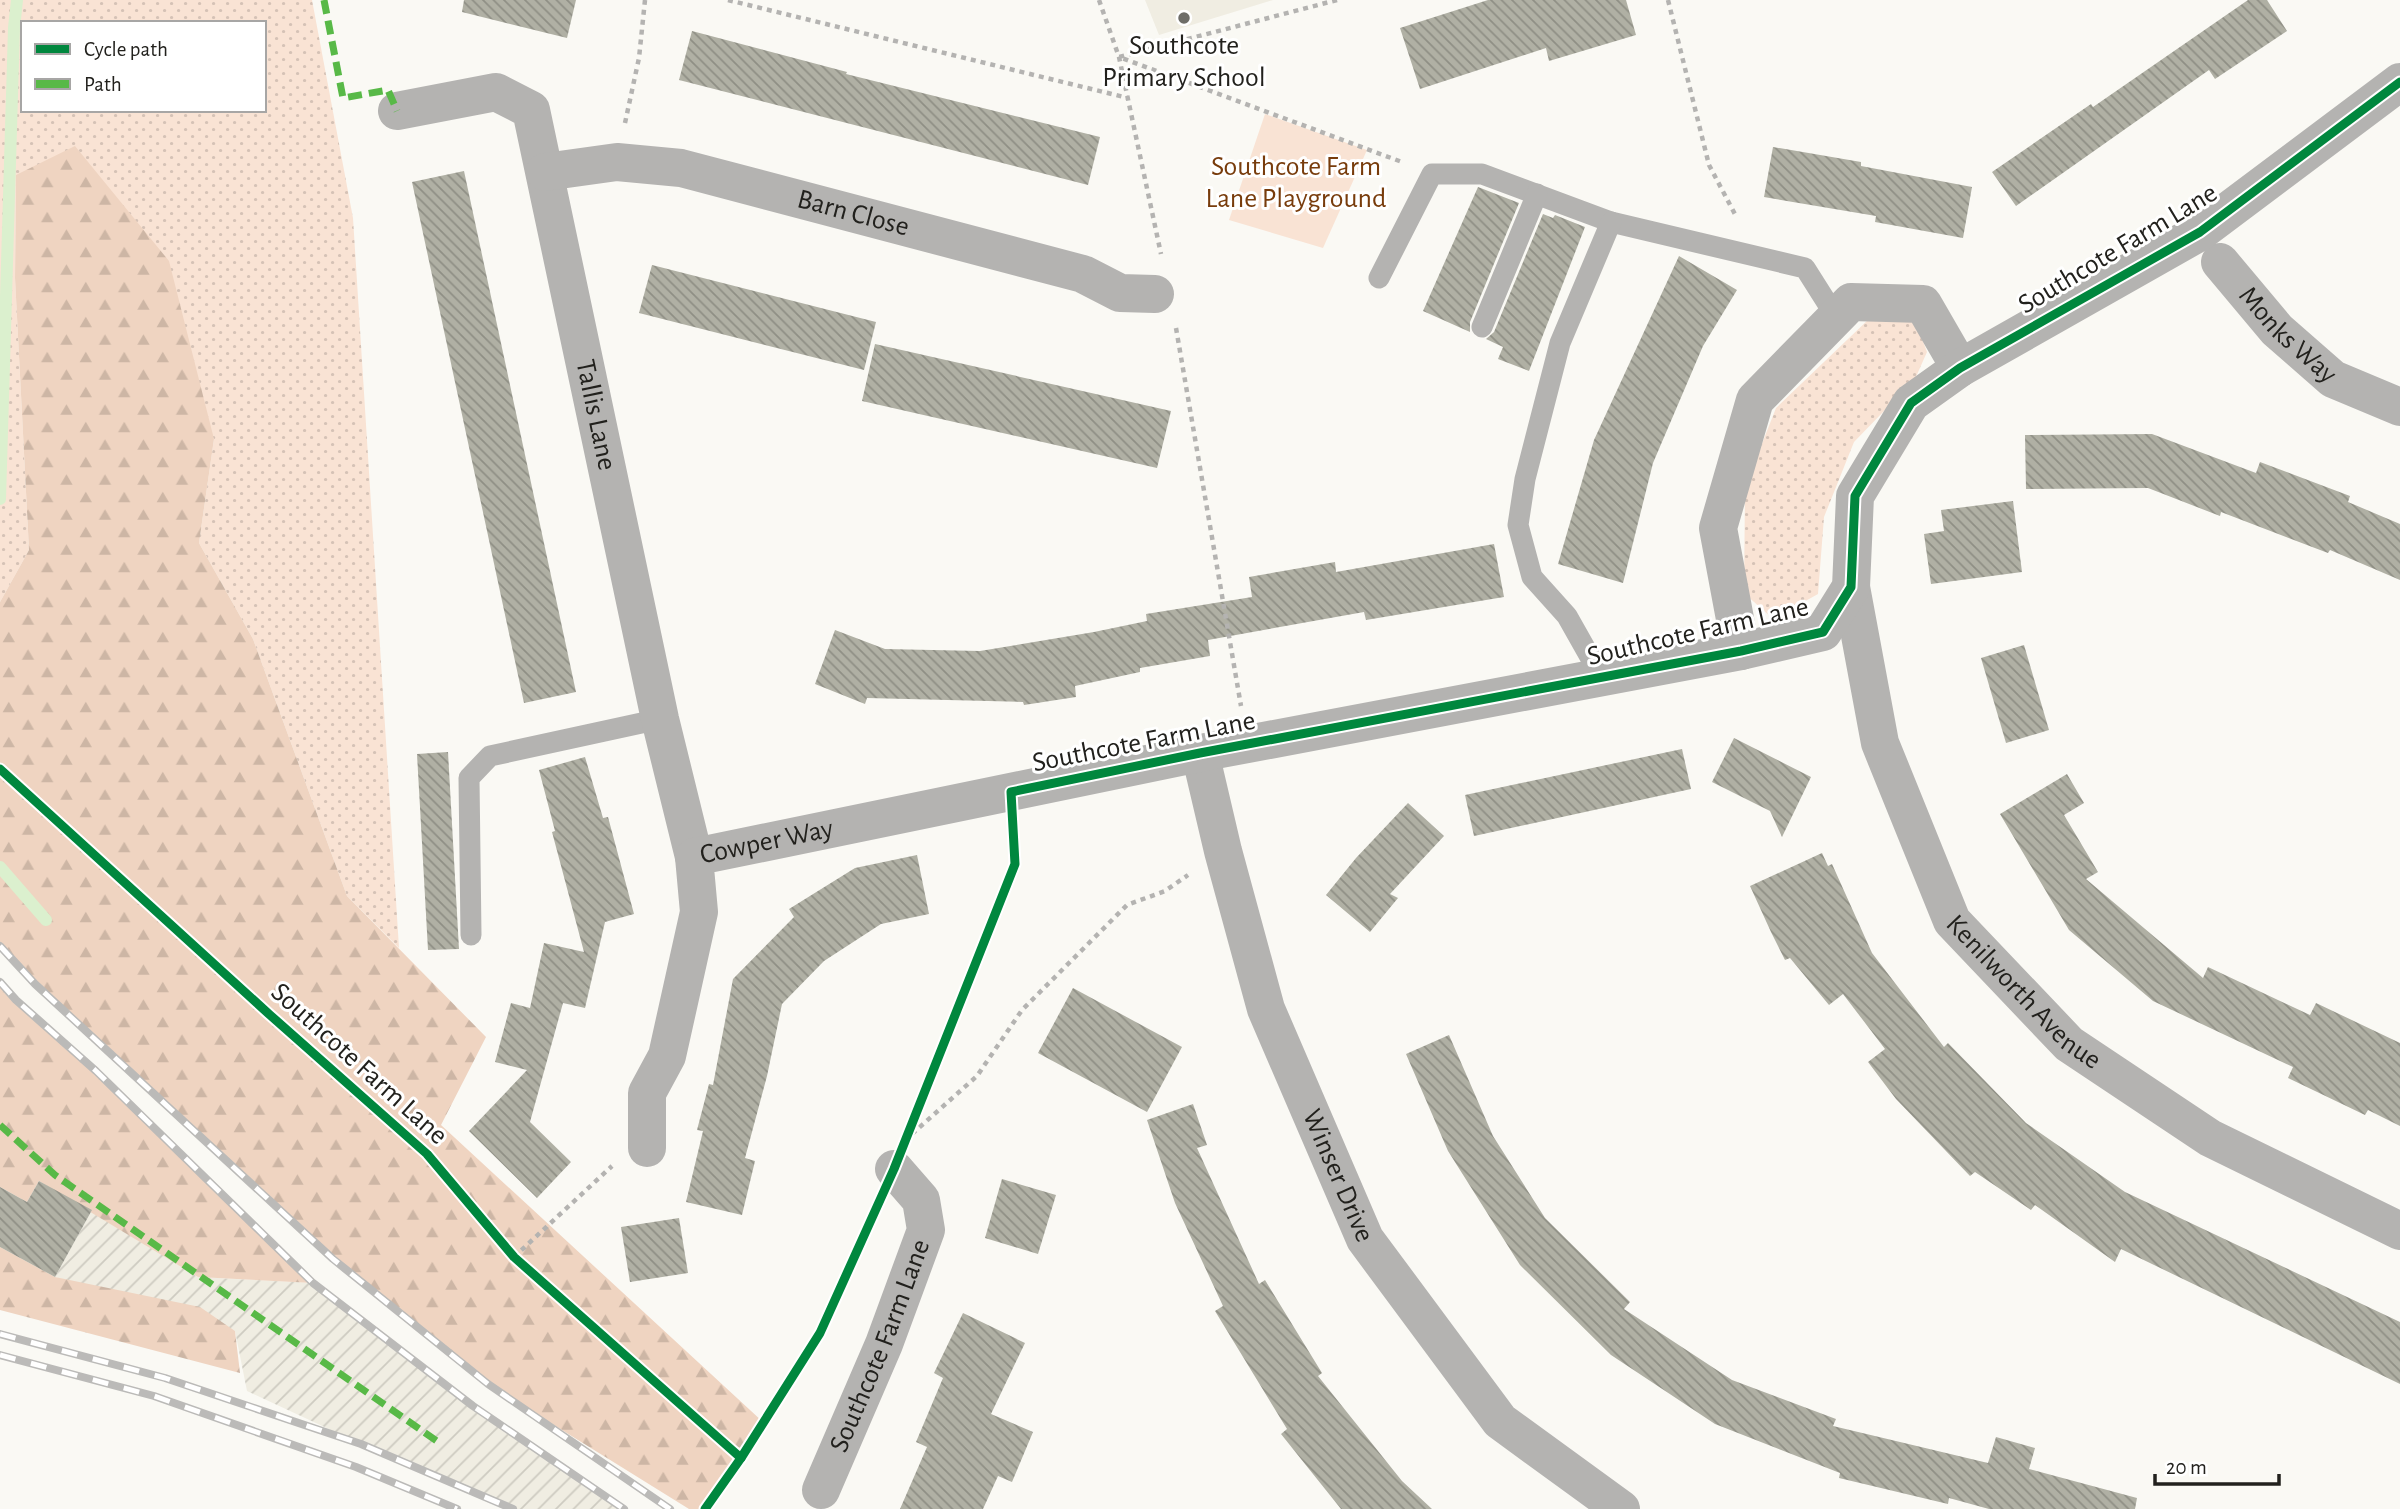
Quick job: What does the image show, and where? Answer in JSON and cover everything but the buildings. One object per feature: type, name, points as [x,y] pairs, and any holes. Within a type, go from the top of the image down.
[{"type":"street","name":"Southcote Farm Lane","points":[[1012,792],[1741,651],[1823,632],[1851,587],[1856,496],[1911,403],[1960,369],[2200,232],[2400,82]]},
{"type":"street","name":"Tallis Lane","points":[[397,111],[496,92],[531,110],[660,719],[694,857]]},
{"type":"street","name":"Barn Close","points":[[545,172],[617,162],[681,168],[1083,274],[1120,293],[1164,292]]},
{"type":"street","name":"Monks Way","points":[[2220,262],[2277,330],[2333,379],[2400,407]]},
{"type":"street","points":[[1741,651],[1718,528],[1755,400],[1851,302],[1923,304],[1960,369]]},
{"type":"street","name":"Kenilworth Avenue","points":[[1851,587],[1880,743],[1952,921],[2069,1044],[2210,1138],[2400,1231]]},
{"type":"street","name":"Winser Drive","points":[[1200,754],[1266,1009],[1365,1239],[1500,1421],[1621,1509]]},
{"type":"street","name":"Cowper Way","points":[[647,1148],[646,1093],[667,1056],[699,912],[694,857],[1012,792]]},
{"type":"street","name":"Southcote Farm Lane","points":[[821,1490],[884,1344],[926,1230],[921,1200],[899,1155]]},
{"type":"lane","points":[[1380,278],[1432,174],[1482,174],[1611,222],[1805,268],[1836,317]]},
{"type":"lane","points":[[1482,327],[1537,194]]},
{"type":"lane","points":[[1602,678],[1567,616],[1532,577],[1518,525],[1525,478],[1560,343],[1611,222]]},
{"type":"lane","points":[[471,935],[469,778],[490,756],[660,719]]},
{"type":"path","points":[[617,162],[639,58],[645,0]]},
{"type":"path","points":[[728,0],[1128,98]]},
{"type":"path","points":[[1100,0],[1119,57],[1128,98],[1164,292],[1202,472],[1248,745]]},
{"type":"path","points":[[1119,57],[1337,0]]},
{"type":"path","points":[[1668,0],[1709,165],[1739,221]]},
{"type":"path","points":[[1119,57],[1432,174]]},
{"type":"path","points":[[899,1155],[977,1076],[1022,1010],[1127,905],[1165,891],[1223,851]]},
{"type":"path","points":[[514,1257],[610,1167],[647,1148]]},
{"type":"shaded area","name":"Southcote Primary School","points":[[1145,0],[1273,0],[1159,35]]},
{"type":"shaded area","points":[[92,1210],[198,1277],[313,1283],[473,1406],[624,1509],[513,1509],[361,1444],[247,1391],[235,1331],[55,1277]]},
{"type":"green space","points":[[0,0],[312,0],[353,218],[399,948],[347,896],[253,639],[199,543],[214,439],[16,175],[15,278],[29,550],[0,602]]},
{"type":"green space","name":"Southcote Farm Lane Playground","points":[[1265,114],[1367,150],[1323,248],[1229,220]]},
{"type":"green space","points":[[75,146],[169,261],[214,439],[199,543],[253,639],[347,896],[486,1037],[441,1125],[763,1422],[741,1458],[701,1509],[689,1509],[488,1384],[333,1259],[35,984],[0,946],[0,602],[29,550],[15,278],[16,175]]},
{"type":"green space","points":[[1871,317],[1915,320],[1927,352],[1915,379],[1854,442],[1824,517],[1818,594],[1773,619],[1744,593],[1745,487],[1776,408]]},
{"type":"green space","points":[[0,982],[96,1071],[313,1283],[198,1277],[39,1181],[27,1202],[0,1187]]},
{"type":"green space","points":[[0,1247],[55,1277],[200,1307],[235,1331],[240,1373],[0,1310]]},
{"type":"waterway","points":[[0,499],[17,0]]},
{"type":"waterway","points":[[0,867],[46,920]]},
{"type":"railway","points":[[0,946],[35,984],[333,1259],[488,1384],[670,1509]]},
{"type":"railway","points":[[0,982],[16,1000],[96,1071],[313,1283],[473,1406],[624,1509]]},
{"type":"railway","points":[[0,1334],[165,1378],[361,1444],[513,1509]]},
{"type":"railway","points":[[0,1355],[154,1396],[356,1467],[457,1509]]},
{"type":"marked path","points":[[324,0],[343,98],[388,90],[397,111]]},
{"type":"marked path","points":[[0,1125],[55,1175],[441,1444]]},
{"type":"cycle path","points":[[705,1509],[741,1458],[820,1333],[894,1169],[1015,864],[1011,792],[1200,753],[1741,651],[1823,632],[1851,587],[1855,496],[1911,403],[1960,368],[2200,232],[2400,82]]},
{"type":"cycle path","points":[[0,769],[427,1154],[514,1257],[741,1458]]},
{"type":"place","name":"Southcote Primary School","points":[[1184,18]]}]
